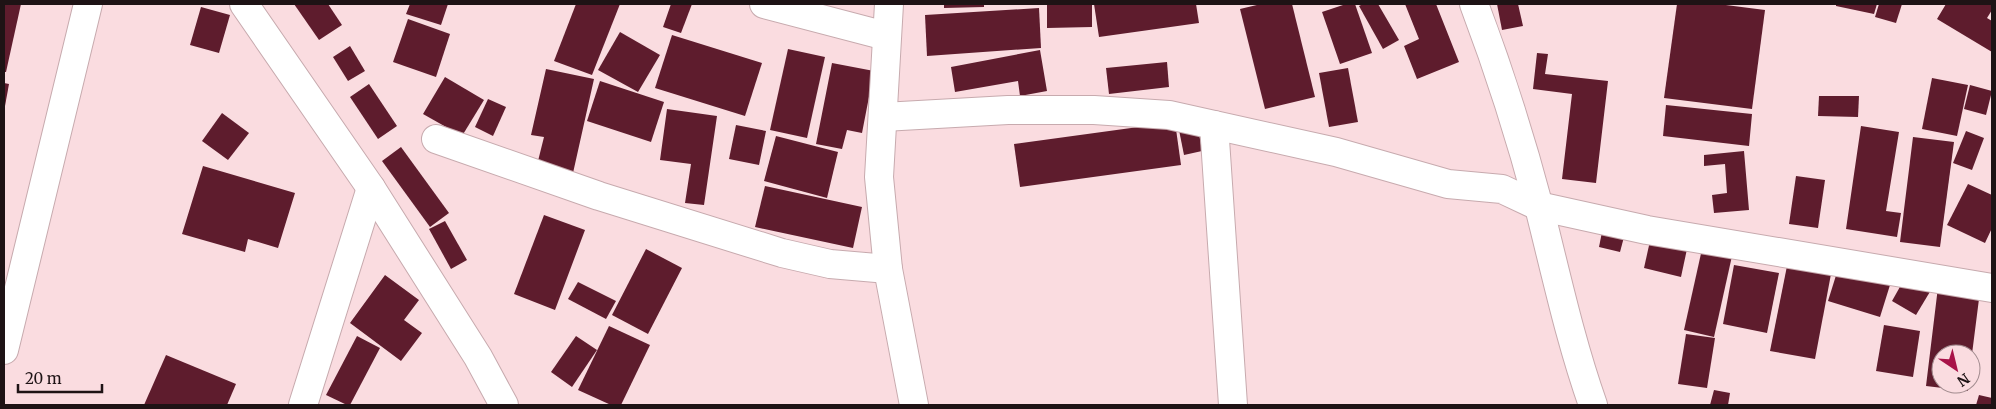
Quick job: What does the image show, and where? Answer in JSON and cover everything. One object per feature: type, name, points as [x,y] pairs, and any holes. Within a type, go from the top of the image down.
[{"type":"street","points":[[4,350],[88,4]]},
{"type":"street","points":[[244,4],[371,188],[478,357],[499,402]]},
{"type":"street","points":[[764,4],[886,36]]},
{"type":"street","points":[[889,4],[879,177],[888,269],[914,405]]},
{"type":"street","points":[[1474,4],[1519,139],[1538,206],[1574,352],[1593,405]]},
{"type":"street","points":[[883,117],[1008,110],[1094,110],[1170,115],[1336,152],[1448,184],[1502,189],[1538,206],[1647,230],[1992,288]]},
{"type":"street","points":[[1214,125],[1233,405]]},
{"type":"street","points":[[436,140],[599,196],[782,253],[830,264],[888,269]]},
{"type":"street","points":[[303,405],[371,188]]},
{"type":"building","points":[[4,4],[21,4],[6,72],[4,72]]},
{"type":"building","points":[[294,4],[328,4],[342,25],[319,40]]},
{"type":"building","points":[[410,4],[448,4],[441,25],[406,14]]},
{"type":"building","points":[[576,4],[620,4],[592,75],[554,61]]},
{"type":"building","points":[[671,4],[692,4],[681,33],[663,27]]},
{"type":"building","points":[[944,4],[984,4],[984,7],[944,8]]},
{"type":"building","points":[[1047,4],[1092,4],[1092,27],[1047,28]]},
{"type":"building","points":[[1094,4],[1196,4],[1199,23],[1099,37]]},
{"type":"building","points":[[1261,4],[1292,4],[1315,97],[1265,109],[1240,9]]},
{"type":"building","points":[[1346,4],[1355,4],[1372,53],[1340,64],[1322,12]]},
{"type":"building","points":[[1363,4],[1378,4],[1399,40],[1383,49],[1359,6]]},
{"type":"building","points":[[1405,4],[1436,4],[1459,62],[1417,79],[1404,46],[1419,39]]},
{"type":"building","points":[[1497,4],[1518,4],[1523,26],[1502,30]]},
{"type":"building","points":[[1677,4],[1718,4],[1765,10],[1752,109],[1664,98]]},
{"type":"building","points":[[1836,4],[1877,4],[1874,14],[1836,6]]},
{"type":"building","points":[[1879,4],[1902,4],[1896,23],[1875,17]]},
{"type":"building","points":[[1946,4],[1992,4],[1992,10],[1987,18],[1992,21],[1992,52],[1937,19]]},
{"type":"building","points":[[201,7],[230,15],[219,53],[190,45]]},
{"type":"building","points":[[1039,8],[1041,48],[927,56],[925,15]]},
{"type":"building","points":[[408,19],[450,34],[436,77],[393,62]]},
{"type":"building","points":[[620,32],[660,55],[638,92],[598,70]]},
{"type":"building","points":[[672,35],[762,63],[745,116],[655,88]]},
{"type":"building","points":[[350,46],[365,71],[348,81],[333,57]]},
{"type":"building","points":[[788,49],[825,57],[807,138],[770,130]]},
{"type":"building","points":[[1040,50],[1047,91],[1020,96],[1018,81],[955,92],[951,67]]},
{"type":"building","points":[[1537,53],[1548,54],[1545,74],[1608,81],[1596,183],[1562,179],[1572,94],[1533,89]]},
{"type":"building","points":[[1167,62],[1169,87],[1109,94],[1106,68]]},
{"type":"building","points":[[832,63],[874,71],[862,133],[847,130],[842,149],[816,144]]},
{"type":"building","points":[[1348,68],[1358,122],[1329,127],[1319,73]]},
{"type":"building","points":[[546,69],[594,79],[573,173],[537,165],[544,137],[531,135]]},
{"type":"building","points":[[445,77],[484,100],[462,136],[423,114]]},
{"type":"building","points":[[1932,78],[1968,85],[1957,136],[1922,129]]},
{"type":"building","points":[[600,81],[664,102],[651,142],[587,121]]},
{"type":"building","points":[[4,83],[9,84],[5,106],[4,106]]},
{"type":"building","points":[[369,84],[397,126],[378,139],[350,97]]},
{"type":"building","points":[[1970,85],[1992,91],[1986,115],[1964,109]]},
{"type":"building","points":[[1819,96],[1859,96],[1858,117],[1818,116]]},
{"type":"building","points":[[488,99],[506,107],[493,136],[475,127]]},
{"type":"building","points":[[1666,105],[1752,114],[1749,146],[1663,136]]},
{"type":"building","points":[[667,109],[717,116],[704,205],[685,203],[691,164],[660,160]]},
{"type":"building","points":[[222,113],[249,133],[228,160],[202,141]]},
{"type":"building","points":[[1175,122],[1181,165],[1020,187],[1014,144]]},
{"type":"building","points":[[736,125],[766,131],[759,165],[729,159]]},
{"type":"building","points":[[1861,126],[1899,132],[1886,211],[1901,213],[1897,237],[1846,229]]},
{"type":"building","points":[[1198,127],[1202,151],[1184,155],[1179,130]]},
{"type":"building","points":[[1966,131],[1984,138],[1972,170],[1953,163]]},
{"type":"building","points":[[776,136],[838,152],[827,198],[764,181]]},
{"type":"building","points":[[1913,137],[1954,142],[1940,247],[1900,242]]},
{"type":"building","points":[[401,147],[449,213],[430,227],[382,161]]},
{"type":"building","points":[[1744,151],[1749,210],[1714,213],[1712,195],[1727,193],[1725,164],[1704,166],[1704,155]]},
{"type":"building","points":[[203,166],[295,193],[278,248],[248,239],[245,252],[182,234]]},
{"type":"building","points":[[1796,176],[1825,180],[1818,228],[1789,224]]},
{"type":"building","points":[[1968,184],[1992,195],[1992,228],[1985,243],[1947,225]]},
{"type":"building","points":[[765,186],[862,207],[853,248],[755,227]]},
{"type":"building","points":[[544,215],[585,230],[555,310],[514,294]]},
{"type":"building","points":[[445,221],[467,260],[451,269],[429,229]]},
{"type":"building","points":[[1602,232],[1624,237],[1620,252],[1599,247]]},
{"type":"building","points":[[1650,241],[1687,249],[1681,277],[1644,268]]},
{"type":"building","points":[[646,249],[682,268],[648,334],[612,315]]},
{"type":"building","points":[[1702,249],[1732,256],[1714,337],[1684,330]]},
{"type":"building","points":[[1734,265],[1779,273],[1767,333],[1723,324]]},
{"type":"building","points":[[1787,266],[1831,274],[1815,359],[1770,351]]},
{"type":"building","points":[[1838,269],[1890,285],[1880,317],[1828,301]]},
{"type":"building","points":[[385,275],[419,300],[404,320],[422,333],[401,361],[350,323]]},
{"type":"building","points":[[1906,276],[1931,290],[1916,315],[1892,301]]},
{"type":"building","points":[[578,282],[616,301],[606,319],[568,299]]},
{"type":"building","points":[[1938,287],[1980,291],[1973,344],[1931,344]]},
{"type":"building","points":[[1884,325],[1920,331],[1913,377],[1876,371]]},
{"type":"building","points":[[609,326],[650,345],[621,405],[611,405],[578,390]]},
{"type":"building","points":[[1686,334],[1715,338],[1707,388],[1678,384]]},
{"type":"building","points":[[357,336],[380,348],[350,405],[347,405],[326,395]]},
{"type":"building","points":[[576,336],[597,350],[572,387],[551,372]]},
{"type":"building","points":[[1931,345],[1931,387],[1926,386]]},
{"type":"building","points":[[166,355],[236,384],[227,405],[144,405]]},
{"type":"building","points":[[1714,390],[1730,393],[1728,405],[1710,405]]},
{"type":"building","points":[[1979,395],[1992,398],[1992,405],[1976,405]]}]
